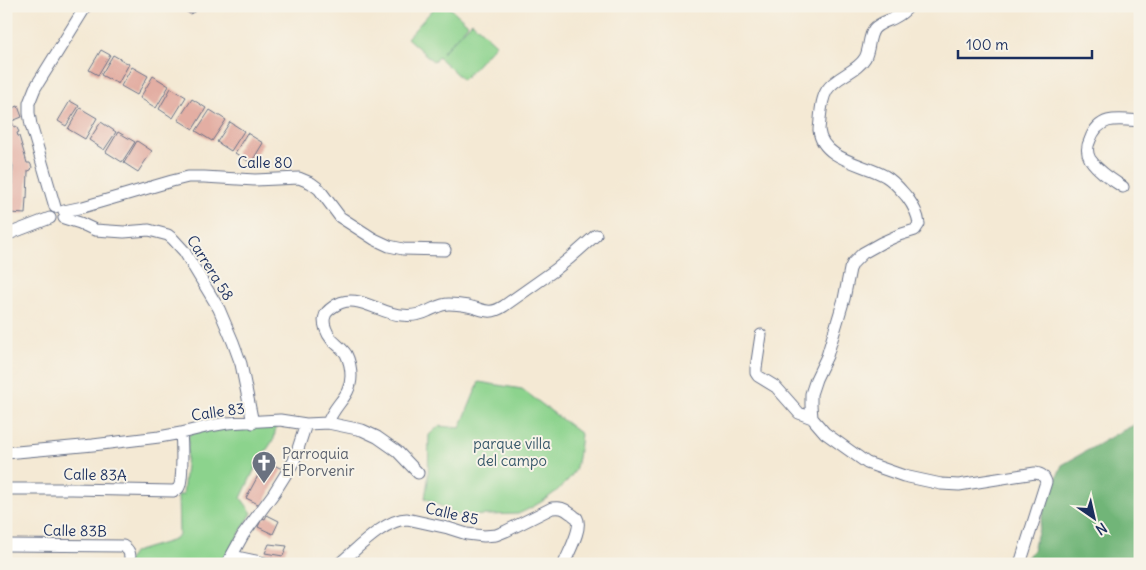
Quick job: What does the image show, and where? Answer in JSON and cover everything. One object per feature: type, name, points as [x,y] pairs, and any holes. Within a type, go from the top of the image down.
[{"type":"street","points":[[58,214],[31,125],[29,103],[35,88],[86,6]]},
{"type":"street","points":[[812,418],[811,394],[827,356],[852,264],[863,253],[898,235],[915,230],[919,224],[916,210],[910,200],[885,175],[849,161],[827,148],[819,130],[821,108],[827,90],[859,65],[865,57],[875,29],[896,17],[909,6]]},
{"type":"street","points":[[1122,187],[1098,169],[1089,157],[1087,151],[1088,144],[1093,131],[1105,121],[1140,121]]},
{"type":"street","name":"Calle 80","points":[[6,235],[58,214],[172,180],[188,177],[255,180],[299,178],[311,183],[319,190],[340,217],[374,239],[389,246],[402,249],[445,250]]},
{"type":"street","name":"Carrera 58","points":[[58,214],[95,230],[124,232],[149,230],[168,235],[174,239],[184,251],[218,308],[241,364],[253,422]]},
{"type":"street","points":[[328,423],[332,413],[346,396],[351,376],[346,355],[327,333],[324,318],[326,313],[332,308],[338,304],[355,301],[401,315],[421,314],[446,304],[469,306],[486,311],[496,310],[555,270],[596,235]]},
{"type":"street","points":[[761,335],[756,368],[758,376],[776,387],[799,413],[812,418],[825,433],[868,463],[904,476],[959,486],[1035,473],[1041,474],[1046,482],[1020,564]]},
{"type":"street","name":"Calle 83","points":[[6,453],[93,446],[181,433],[227,423],[280,420],[306,424],[328,423],[362,430],[377,437],[397,451],[418,473]]},
{"type":"street","points":[[270,564],[230,560],[243,535],[274,494],[294,461],[306,424]]},
{"type":"street","name":"Calle 83A","points":[[6,489],[177,490],[180,484],[181,433]]},
{"type":"street","name":"Calle 85","points":[[339,564],[382,528],[400,519],[484,536],[496,534],[552,508],[560,507],[576,518],[578,526],[564,564]]},
{"type":"street","name":"Calle 83B","points":[[6,545],[123,546],[128,549],[130,554],[130,564]]},
{"type":"green space","points":[[436,6],[448,6],[468,24],[442,53],[472,22],[496,44],[463,80],[438,57],[434,62],[407,38]]},
{"type":"green space","name":"parque villa del campo","points":[[479,382],[522,389],[581,434],[577,464],[569,479],[549,497],[518,514],[460,516],[425,498],[428,480],[429,435],[439,426],[460,428]]},
{"type":"green space","points":[[1140,422],[1140,564],[1022,564],[1033,550],[1046,503],[1062,465]]},
{"type":"green space","points":[[228,425],[276,425],[274,439],[257,464],[241,498],[252,513],[221,564],[125,564],[134,552],[171,541],[179,535],[178,495],[183,495],[189,434]]},
{"type":"building","points":[[177,6],[205,6],[190,14]]},
{"type":"building","points":[[101,50],[110,55],[98,75],[89,70]]},
{"type":"building","points":[[113,55],[129,64],[118,84],[101,75]]},
{"type":"building","points":[[132,67],[148,76],[137,95],[121,86]]},
{"type":"building","points":[[153,76],[169,86],[156,108],[140,98]]},
{"type":"building","points":[[171,88],[186,97],[173,118],[159,109]]},
{"type":"building","points":[[192,99],[206,108],[193,129],[178,120]]},
{"type":"building","points":[[70,101],[79,106],[66,126],[58,121]]},
{"type":"building","points":[[18,106],[22,117],[12,121],[14,127],[16,126],[19,132],[17,133],[27,163],[30,163],[32,167],[28,171],[25,214],[10,213],[13,166],[6,146],[6,109]]},
{"type":"building","points":[[80,108],[97,118],[85,139],[68,129]]},
{"type":"building","points":[[210,110],[226,120],[212,141],[196,131]]},
{"type":"building","points":[[101,122],[116,132],[104,150],[89,140]]},
{"type":"building","points":[[230,122],[244,131],[231,151],[217,142]]},
{"type":"building","points":[[118,132],[135,142],[122,162],[106,152]]},
{"type":"building","points":[[247,133],[263,143],[251,163],[235,153]]},
{"type":"building","points":[[137,141],[152,151],[138,172],[124,163]]},
{"type":"building","name":"Parroquia El Porvenir","points":[[266,461],[282,469],[262,506],[246,498]]},
{"type":"building","points":[[267,515],[279,521],[273,534],[258,527],[262,518],[265,519]]},
{"type":"building","points":[[269,544],[287,546],[283,556],[265,553]]},
{"type":"place","name":"Parroquia El Porvenir","points":[[264,484]]}]
